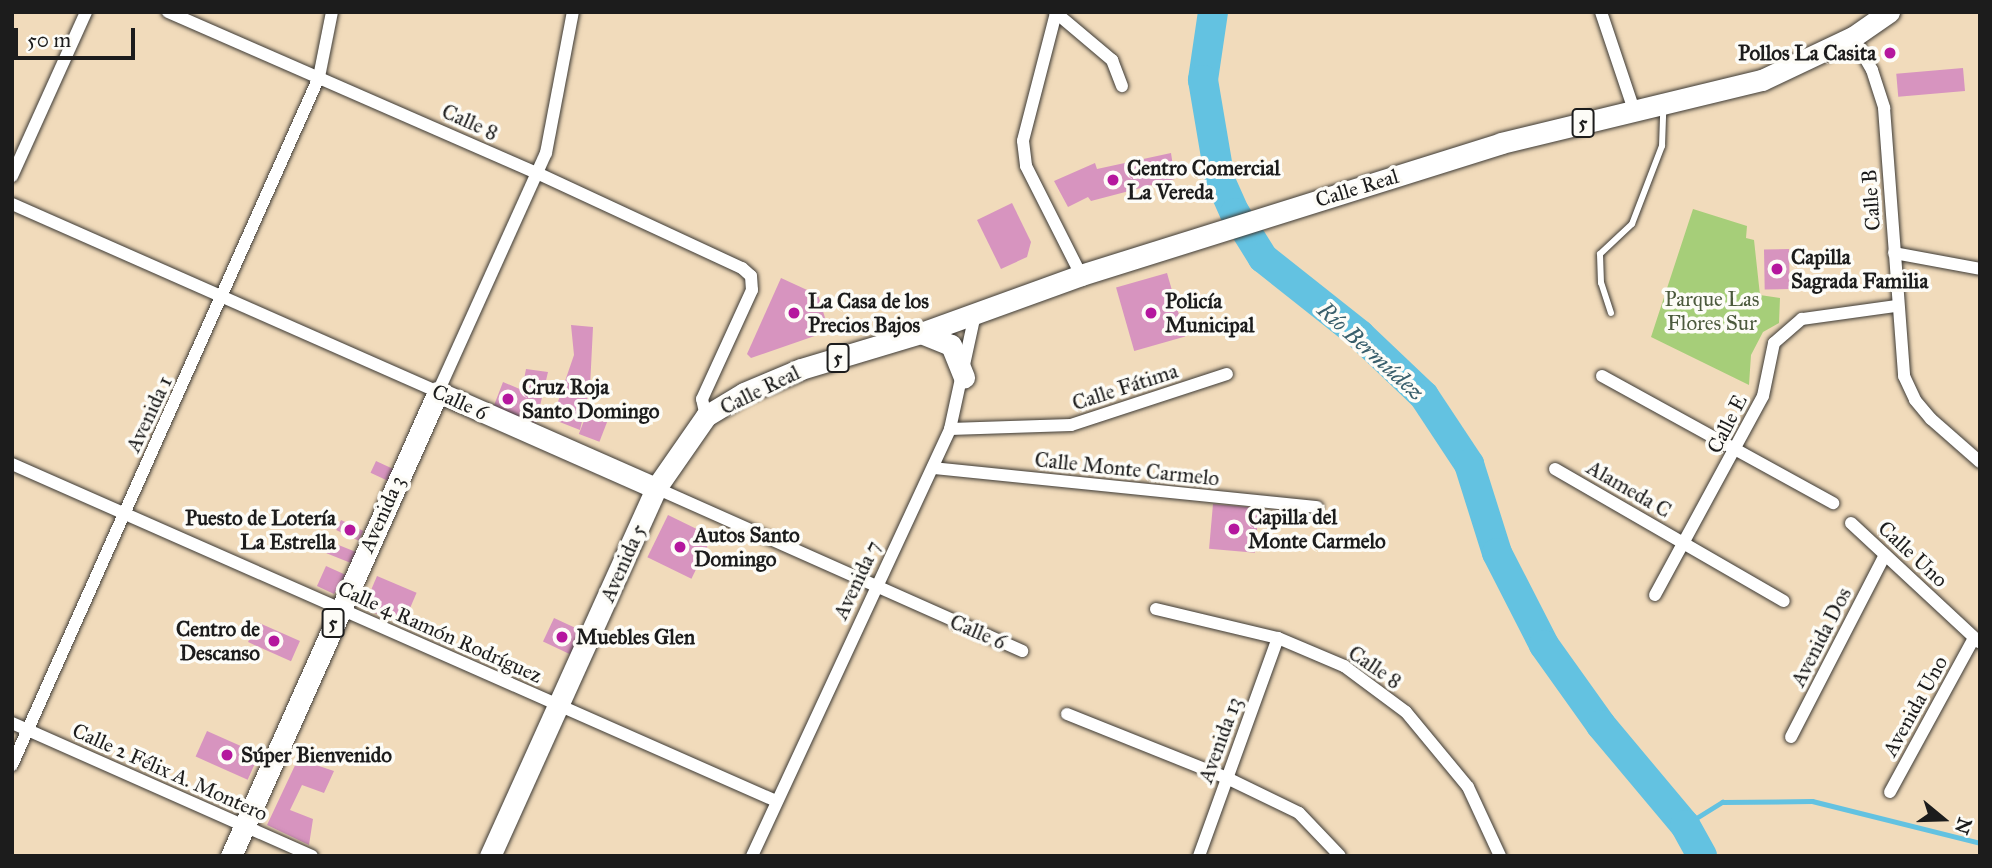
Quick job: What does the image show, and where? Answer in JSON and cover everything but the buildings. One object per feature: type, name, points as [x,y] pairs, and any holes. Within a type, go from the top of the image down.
[{"type":"main road","name":"Calle Real","points":[[706,416],[744,393],[801,369],[921,333],[1081,275],[1501,144],[1762,80],[1853,37],[1889,12]]},
{"type":"main road","points":[[921,333],[951,345],[964,377]]},
{"type":"main road","name":"Calle 6","points":[[438,392],[656,488]]},
{"type":"main road","name":"Avenida 3","points":[[231,856],[339,608],[438,392]]},
{"type":"main road","name":"Avenida 5","points":[[490,856],[656,488],[706,416]]},
{"type":"street","points":[[12,176],[86,12]]},
{"type":"street","name":"Calle 8","points":[[168,12],[537,173],[751,276]]},
{"type":"street","name":"Avenida 1","points":[[12,765],[222,300],[319,77],[332,12]]},
{"type":"street","name":"Avenida 3","points":[[438,392],[546,153],[573,12]]},
{"type":"street","points":[[1601,12],[1634,110]]},
{"type":"street","points":[[1081,275],[1026,166],[1023,141],[1055,13],[1112,60],[1122,86]]},
{"type":"street","name":"Calle B","points":[[1853,37],[1872,70],[1884,108],[1896,306],[1904,376],[1915,400],[1980,462]]},
{"type":"street","name":"Calle 6","points":[[12,204],[222,300],[438,392]]},
{"type":"street","points":[[1894,253],[1980,268]]},
{"type":"street","name":"Avenida 5","points":[[706,416],[702,399],[752,290],[751,276]]},
{"type":"street","name":"Calle E","points":[[1655,595],[1763,396],[1774,343],[1802,319],[1896,306]]},
{"type":"street","name":"Avenida 7","points":[[752,856],[874,587],[950,429],[964,377],[975,314]]},
{"type":"street","name":"Calle Fátima","points":[[950,429],[1071,425],[1227,374]]},
{"type":"street","points":[[1602,376],[1833,503]]},
{"type":"street","name":"Calle 4 Ramón Rodríguez","points":[[12,464],[776,801]]},
{"type":"street","name":"Calle Monte Carmelo","points":[[933,468],[1317,507]]},
{"type":"street","name":"Alameda C","points":[[1555,469],[1784,601]]},
{"type":"street","name":"Calle 6","points":[[656,488],[1022,651]]},
{"type":"street","name":"Calle Uno","points":[[1851,523],[1977,640]]},
{"type":"street","name":"Avenida Dos","points":[[1791,737],[1885,555]]},
{"type":"street","name":"Calle 8","points":[[1156,609],[1278,638],[1344,666],[1406,712],[1468,787],[1500,856]]},
{"type":"street","name":"Avenida 13","points":[[1199,856],[1278,638]]},
{"type":"street","name":"Avenida Uno","points":[[1890,792],[1977,640]]},
{"type":"street","points":[[1067,714],[1227,778],[1299,813],[1340,856]]},
{"type":"street","name":"Calle 2 Félix A. Montero","points":[[12,723],[312,856]]},
{"type":"lane","points":[[1611,313],[1601,284],[1600,254],[1632,224],[1662,146],[1663,104]]},
{"type":"green space","name":"Parque Las Flores Sur","points":[[1693,209],[1747,226],[1746,238],[1754,240],[1760,295],[1780,298],[1779,323],[1763,332],[1751,355],[1749,385],[1651,337]]},
{"type":"waterway","name":"Río Bermúdez","points":[[1213,12],[1203,80],[1220,180],[1235,213],[1263,258],[1360,335],[1424,396],[1469,464],[1497,553],[1544,645],[1601,725],[1685,825],[1702,856]]},
{"type":"waterway","points":[[1685,825],[1722,802],[1812,801],[1980,843]]},
{"type":"place","name":"Pollos La Casita","points":[[1890,53]]},
{"type":"place","name":"Centro Comercial La Vereda","points":[[1113,180]]},
{"type":"place","name":"Capilla Sagrada Familia","points":[[1777,269]]},
{"type":"place","name":"La Casa de los Precios Bajos","points":[[794,313]]},
{"type":"place","name":"Policía Municipal","points":[[1151,313]]},
{"type":"place","name":"Cruz Roja Santo Domingo","points":[[508,399]]},
{"type":"place","name":"Capilla del Monte Carmelo","points":[[1234,529]]},
{"type":"place","name":"Puesto de Lotería La Estrella","points":[[350,530]]},
{"type":"place","name":"Autos Santo Domingo","points":[[680,547]]},
{"type":"place","name":"Muebles Glen","points":[[562,637]]},
{"type":"place","name":"Centro de Descanso","points":[[274,641]]},
{"type":"place","name":"Súper Bienvenido","points":[[227,755]]}]
